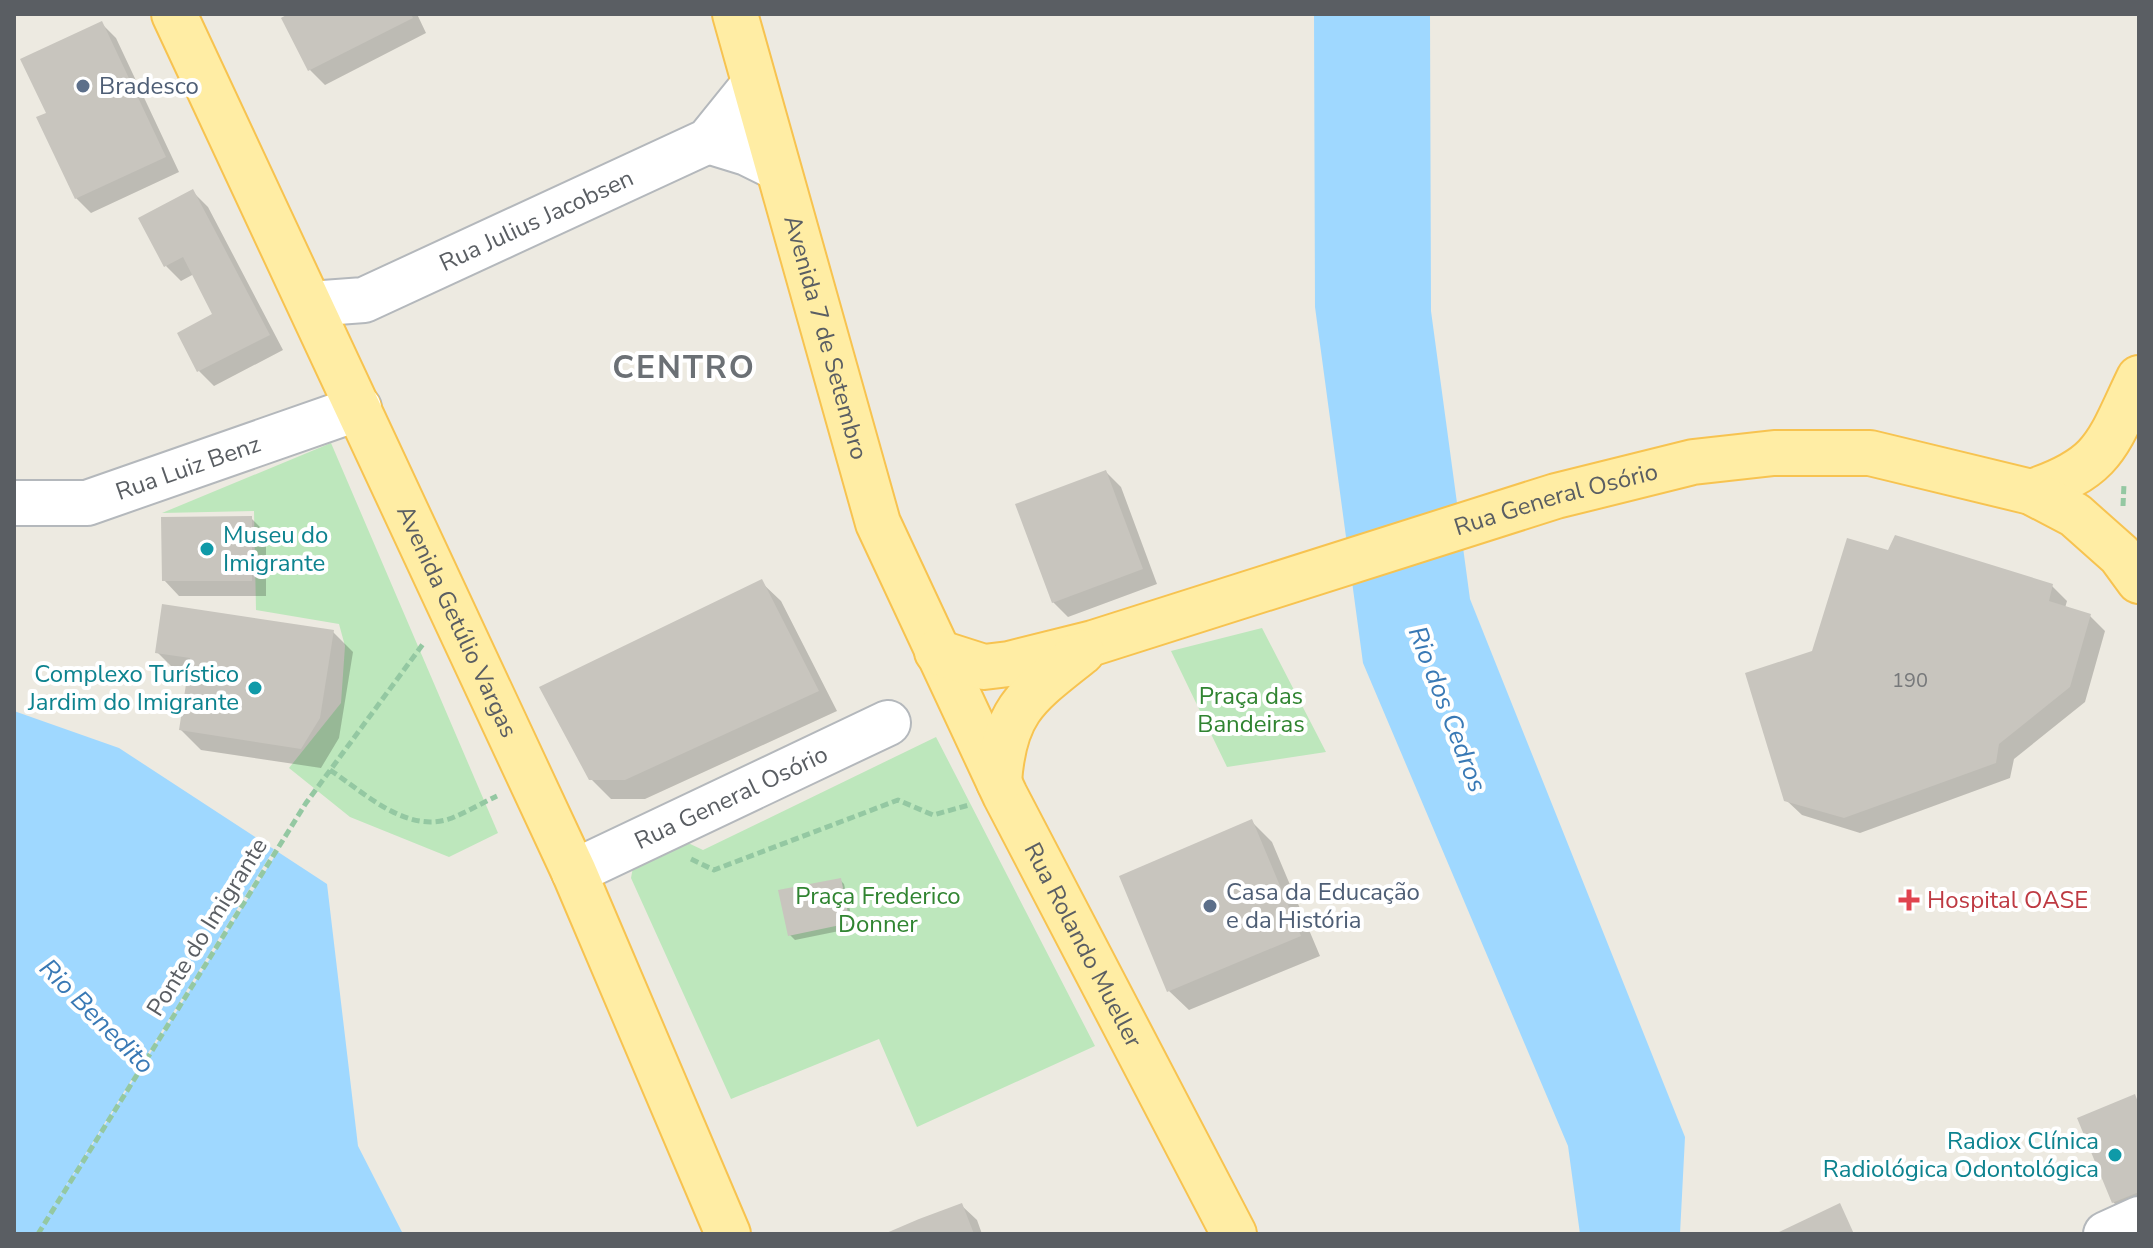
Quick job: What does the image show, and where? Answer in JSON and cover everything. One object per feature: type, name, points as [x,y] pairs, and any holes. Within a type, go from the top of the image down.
[{"type":"main road","name":"Avenida Getúlio Vargas","points":[[174,14],[574,872],[728,1234]]},
{"type":"main road","name":"Avenida 7 de Setembro","points":[[735,14],[878,523],[937,652]]},
{"type":"main road","points":[[2031,492],[2067,480],[2096,461],[2107,446],[2139,378]]},
{"type":"main road","name":"Rua General Osório","points":[[937,652],[984,667],[1093,643],[1556,496],[1693,462],[1821,451],[1870,453],[2031,492],[2075,515],[2120,555],[2139,581]]},
{"type":"main road","name":"Rua General Osório","points":[[1002,789],[1001,746],[1013,718],[1031,692],[1093,643]]},
{"type":"main road","name":"Rua Rolando Mueller","points":[[937,652],[1002,789],[1234,1234]]},
{"type":"street","name":"Rua Julius Jacobsen","points":[[310,304],[364,300],[708,141],[754,84]]},
{"type":"street","points":[[708,141],[747,153],[777,168]]},
{"type":"street","name":"Rua Julius Jacobsen","points":[[329,345],[364,300]]},
{"type":"street","name":"Rua Luiz Benz","points":[[14,503],[87,503],[359,408]]},
{"type":"street","name":"Rua General Osório","points":[[574,872],[888,723]]},
{"type":"street","points":[[2106,1234],[2139,1219]]},
{"type":"path","name":"Ponte do Imigrante","points":[[38,1234],[306,803],[450,608]]},
{"type":"path","points":[[330,770],[398,815],[424,822],[450,819],[531,779]]},
{"type":"path","points":[[647,838],[714,870],[898,800],[933,815],[1002,789]]},
{"type":"green space","points":[[331,443],[498,833],[449,857],[350,817],[289,768],[341,703],[345,646],[339,624],[256,610],[254,511],[162,513]]},
{"type":"green space","name":"Praça das Bandeiras","points":[[1262,628],[1326,752],[1227,767],[1171,651]]},
{"type":"green space","name":"Praça Frederico Donner","points":[[936,737],[1095,1046],[917,1127],[879,1039],[731,1099],[631,878],[636,851],[669,834],[703,850]]},
{"type":"water","name":"Rio dos Cedros","points":[[1314,14],[1430,14],[1431,311],[1470,599],[1685,1137],[1680,1234],[1580,1234],[1568,1146],[1363,663],[1315,307]]},
{"type":"water","name":"Rio Benedito","points":[[14,711],[119,748],[327,884],[358,1146],[403,1234],[14,1234]]},
{"type":"pier","points":[[276,846],[280,848],[36,1234]]},
{"type":"building","points":[[288,14],[411,14],[413,18],[308,71],[281,18]]},
{"type":"building","name":"Bradesco","points":[[102,21],[166,157],[75,199],[36,117],[46,113],[20,59]]},
{"type":"building","points":[[193,189],[270,335],[197,372],[177,333],[212,314],[183,257],[164,267],[138,218]]},
{"type":"building","points":[[1106,470],[1143,569],[1052,603],[1015,504]]},
{"type":"building","name":"Museu do Imigrante","points":[[252,516],[252,581],[162,581],[161,517]]},
{"type":"building","points":[[1895,535],[2053,584],[2049,601],[2091,614],[2070,687],[1999,744],[1996,763],[1844,818],[1784,801],[1745,673],[1812,651],[1847,538],[1888,550]]},
{"type":"building","points":[[762,579],[819,691],[625,780],[589,780],[539,687]]},
{"type":"building","name":"Complexo Turístico Jardim do Imigrante","points":[[162,604],[334,630],[320,718],[301,749],[179,730],[190,658],[155,653]]},
{"type":"building","name":"Casa da Educação e da História","points":[[1252,819],[1301,936],[1167,992],[1119,876]]},
{"type":"building","points":[[841,878],[850,923],[788,936],[778,890]]},
{"type":"building","name":"Radiox Clínica Radiológica Odontológica","points":[[2135,1094],[2139,1105],[2139,1192],[2112,1203],[2077,1118]]},
{"type":"building","points":[[962,1203],[974,1234],[884,1234],[919,1219]]},
{"type":"building","points":[[1840,1203],[1854,1234],[1775,1234]]},
{"type":"place","name":"Bradesco","points":[[83,86]]},
{"type":"place","name":"Museu do Imigrante","points":[[207,549]]},
{"type":"place","name":"Complexo Turístico Jardim do Imigrante","points":[[255,688]]},
{"type":"place","name":"Hospital OASE","points":[[1909,900]]},
{"type":"place","name":"Casa da Educação e da História","points":[[1210,906]]},
{"type":"place","name":"Radiox Clínica Radiológica Odontológica","points":[[2115,1155]]},
{"type":"district","name":"CENTRO","points":[[684,367]]}]
